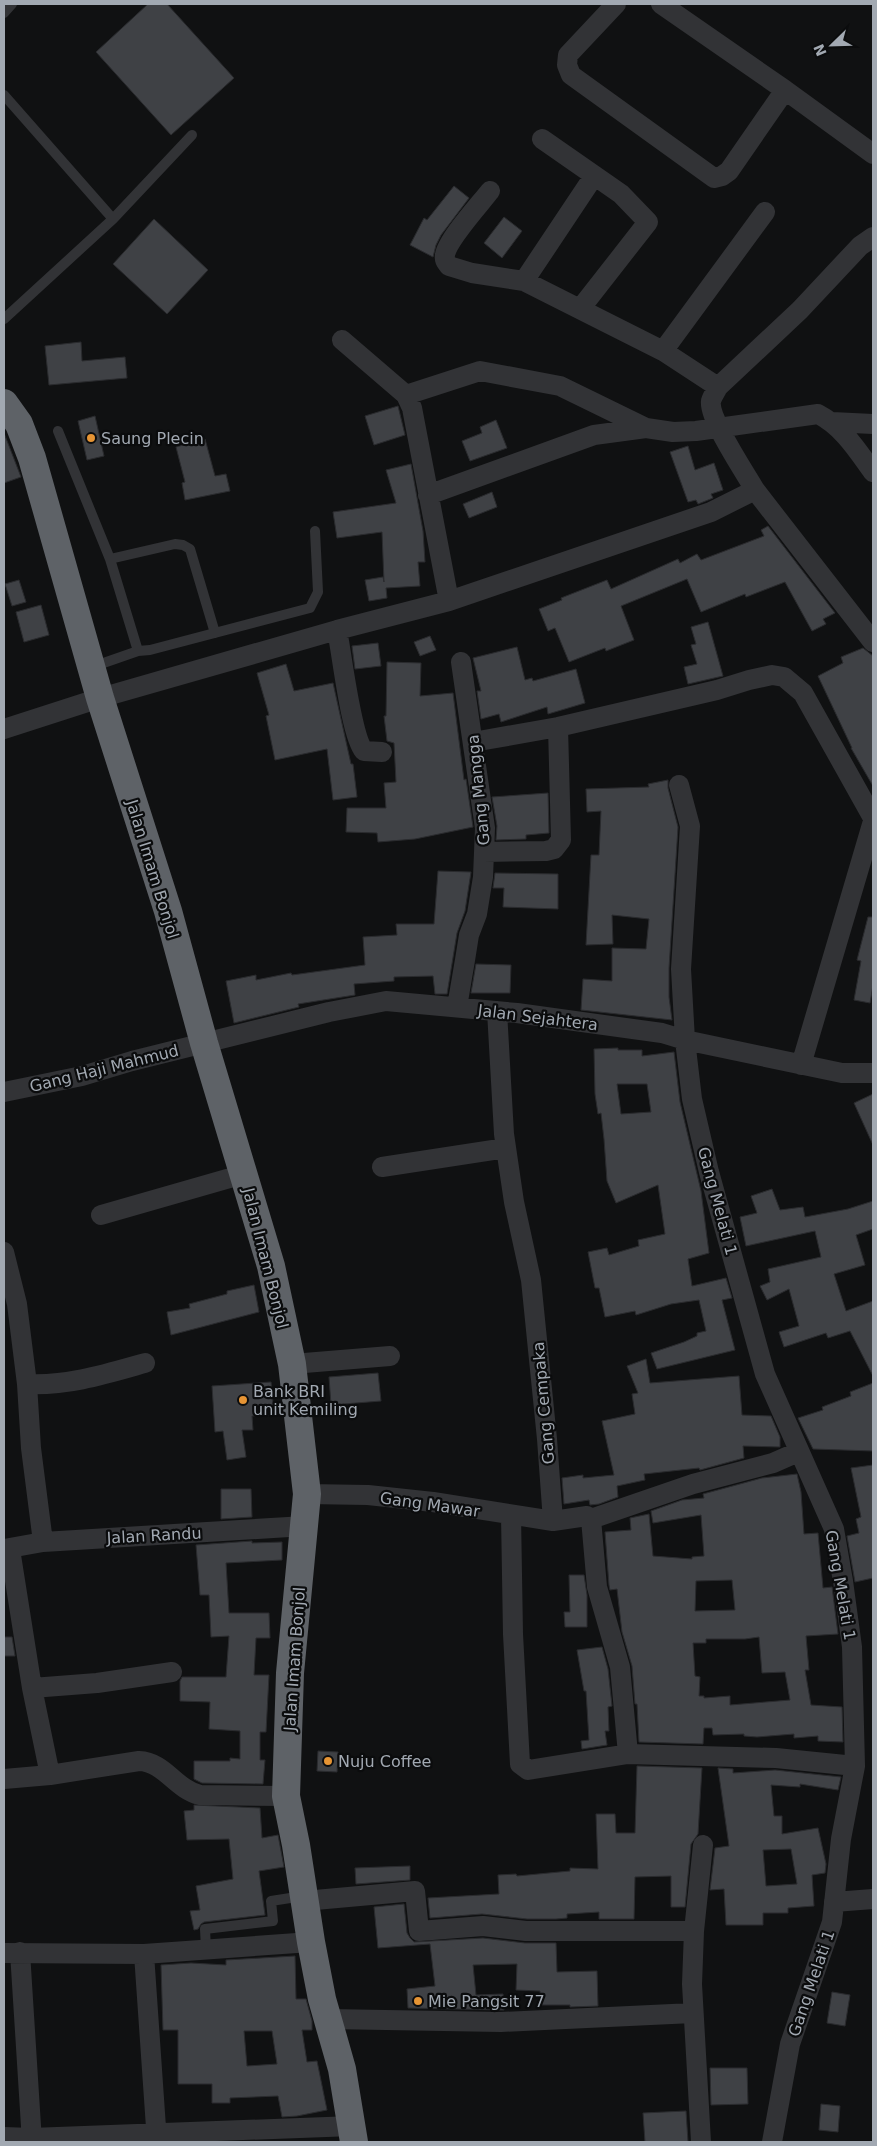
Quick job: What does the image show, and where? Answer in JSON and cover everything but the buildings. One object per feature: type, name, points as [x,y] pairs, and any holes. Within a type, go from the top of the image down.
[{"type":"highway","name":"Jalan Imam Bonjol","points":[[4,403],[20,424],[32,458],[100,698],[168,911],[204,1043],[271,1266],[292,1364],[307,1494],[290,1673],[286,1796],[296,1845],[310,1942],[328,2020],[342,2069],[353,2134]]},
{"type":"street","points":[[616,4],[568,55],[566,65],[571,75],[714,178],[722,176],[728,170],[785,90]]},
{"type":"street","points":[[661,4],[873,154]]},
{"type":"street","points":[[542,139],[621,194],[648,222],[580,309]]},
{"type":"street","points":[[524,281],[594,176]]},
{"type":"street","points":[[490,190],[459,230],[445,253],[445,260],[449,266],[472,273],[524,281],[663,351],[718,387]]},
{"type":"street","points":[[663,351],[766,212]]},
{"type":"street","points":[[873,237],[860,246],[800,310],[718,387],[711,402],[719,428],[755,490],[873,642]]},
{"type":"street","points":[[342,340],[406,395],[412,408],[449,601]]},
{"type":"street","points":[[406,395],[480,371],[560,386],[646,428]]},
{"type":"street","points":[[428,494],[594,435],[646,428],[672,432],[719,428],[818,414],[843,431],[873,472]]},
{"type":"street","points":[[832,422],[873,424]]},
{"type":"street","points":[[4,729],[100,698],[337,630],[449,601],[711,512],[755,490]]},
{"type":"street","points":[[337,630],[355,730],[361,747],[364,751],[382,752]]},
{"type":"street","name":"Gang Mangga","points":[[457,1007],[469,935],[477,914],[483,877],[485,828],[461,662]]},
{"type":"street","points":[[473,742],[558,727],[717,690],[772,675],[784,676],[803,693],[873,820],[800,1065]]},
{"type":"street","points":[[484,852],[546,851],[554,849],[561,840],[558,727]]},
{"type":"street","name":"Gang Melati 1","points":[[679,785],[690,826],[688,894],[681,969],[685,1040],[692,1100],[765,1374],[798,1452],[834,1529],[852,1647],[855,1766],[841,1839],[832,1922],[790,2044],[772,2142]]},
{"type":"street","name":"Jalan Sejahtera","points":[[204,1043],[329,1012],[386,1001],[498,1011],[662,1034],[842,1074],[873,1073]]},
{"type":"street","name":"Gang Cempaka","points":[[498,1011],[506,1148],[514,1202],[531,1280],[553,1521]]},
{"type":"street","name":"Gang Haji Mahmud","points":[[4,1092],[82,1076],[204,1043]]},
{"type":"street","points":[[382,1167],[506,1148]]},
{"type":"street","points":[[101,1215],[244,1174]]},
{"type":"street","points":[[4,1252],[17,1304],[27,1384],[31,1448],[43,1542]]},
{"type":"street","points":[[292,1364],[390,1356]]},
{"type":"street","points":[[27,1384],[48,1385],[82,1380],[145,1363]]},
{"type":"street","points":[[553,1521],[587,1516],[590,1519],[693,1484],[773,1463],[798,1452]]},
{"type":"street","name":"Gang Mawar","points":[[307,1494],[368,1495],[432,1502],[511,1516],[553,1521]]},
{"type":"street","points":[[511,1516],[512,1634],[520,1764],[528,1770],[628,1754],[776,1758],[855,1766]]},
{"type":"street","points":[[590,1519],[597,1586],[620,1666],[628,1754]]},
{"type":"street","name":"Jalan Randu","points":[[7,1549],[43,1542],[305,1526]]},
{"type":"street","points":[[7,1549],[50,1775]]},
{"type":"street","points":[[32,1688],[97,1683],[172,1672]]},
{"type":"street","points":[[4,1780],[139,1761],[150,1762],[160,1767],[178,1785],[191,1793],[200,1795],[286,1796]]},
{"type":"street","points":[[701,2142],[693,2012],[694,1931],[703,1845]]},
{"type":"street","points":[[304,1899],[415,1892],[419,1931],[483,1926],[526,1930],[694,1931]]},
{"type":"street","points":[[834,1902],[873,1899]]},
{"type":"street","points":[[31,2140],[12,1953],[144,1954],[310,1942]]},
{"type":"street","points":[[144,1954],[157,2137]]},
{"type":"street","points":[[328,2020],[501,2022],[693,2012]]},
{"type":"street","points":[[4,2137],[31,2140],[353,2134]]},
{"type":"lane","points":[[4,14],[12,4]]},
{"type":"lane","points":[[4,96],[113,220]]},
{"type":"lane","points":[[4,319],[113,220],[192,135]]},
{"type":"lane","points":[[58,431],[110,559],[138,651]]},
{"type":"lane","points":[[91,667],[138,651],[150,650],[310,608],[318,592],[315,531]]},
{"type":"lane","points":[[110,559],[175,544],[190,549],[215,633]]},
{"type":"lane","points":[[206,1950],[205,1929],[273,1921],[271,1900],[304,1899]]},
{"type":"place","name":"Saung Plecin","points":[[91,438]]},
{"type":"place","name":"Bank BRI unit Kemiling","points":[[243,1400]]},
{"type":"place","name":"Nuju Coffee","points":[[328,1761]]},
{"type":"place","name":"Mie Pangsit 77","points":[[418,2001]]}]
